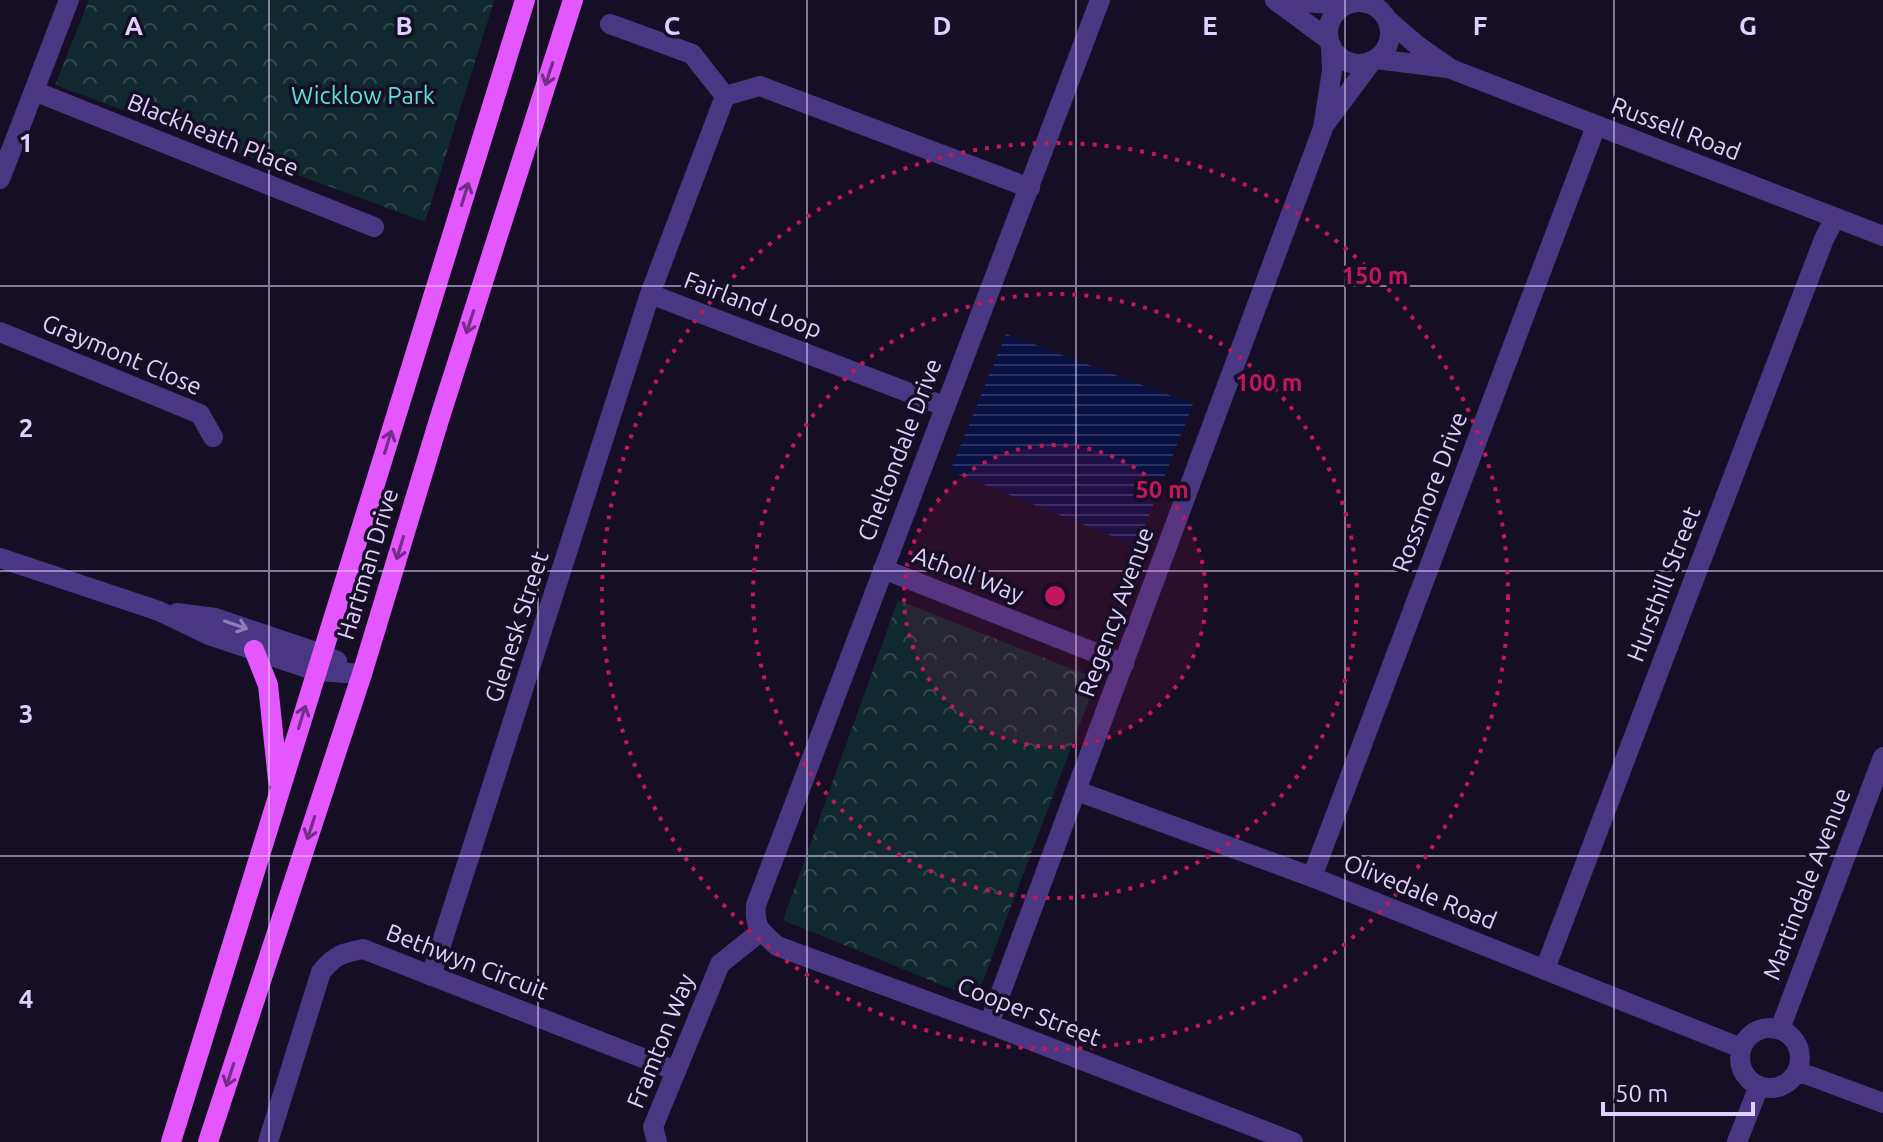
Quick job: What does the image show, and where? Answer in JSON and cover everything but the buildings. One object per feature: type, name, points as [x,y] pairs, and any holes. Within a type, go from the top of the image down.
[{"type":"main road","name":"Hartman Drive","points":[[171,1142],[525,0]]},
{"type":"main road","name":"Hartman Drive","points":[[208,1142],[362,674],[439,420],[573,0]]},
{"type":"main road","points":[[254,650],[268,685],[279,792]]},
{"type":"street","points":[[0,179],[69,0]]},
{"type":"street","name":"Cheltondale Drive","points":[[758,926],[756,905],[1100,0]]},
{"type":"street","points":[[1275,0],[1370,4],[1387,12],[1389,42],[1384,52],[1374,60],[1360,64],[1348,62],[1338,55],[1330,43],[1275,0]]},
{"type":"street","points":[[1330,43],[1332,19],[1349,3]]},
{"type":"street","name":"Russell Road","points":[[1387,12],[1418,46],[1451,69],[1883,236]]},
{"type":"street","points":[[610,24],[692,54],[725,96],[760,86],[1030,188]]},
{"type":"street","name":"Regency Avenue","points":[[989,1024],[1323,128],[1332,71],[1330,43]]},
{"type":"street","name":"Regency Avenue","points":[[1323,128],[1374,60]]},
{"type":"street","name":"Russell Road","points":[[1374,60],[1451,69]]},
{"type":"street","name":"Blackheath Place","points":[[34,91],[374,227]]},
{"type":"street","name":"Fairland Loop","points":[[725,96],[650,294],[944,406]]},
{"type":"street","name":"Rossmore Drive","points":[[1312,877],[1596,126]]},
{"type":"street","name":"Hursthill Street","points":[[1545,969],[1824,239],[1835,218]]},
{"type":"street","name":"Glenesk Street","points":[[431,976],[650,294]]},
{"type":"street","name":"Graymont Close","points":[[0,332],[200,414],[213,437]]},
{"type":"street","points":[[0,558],[159,611],[209,635],[254,650],[362,674]]},
{"type":"street","name":"Atholl Way","points":[[883,569],[1124,664]]},
{"type":"street","points":[[159,611],[215,618],[319,662]]},
{"type":"street","name":"Martindale Avenue","points":[[1780,1029],[1883,757]]},
{"type":"street","name":"Olivedale Road","points":[[1077,791],[1312,877],[1741,1048]]},
{"type":"street","name":"Cooper Street","points":[[758,926],[777,946],[1293,1142]]},
{"type":"street","name":"Framton Way","points":[[657,1142],[653,1127],[720,964],[758,926]]},
{"type":"street","name":"Bethwyn Circuit","points":[[268,1142],[321,972],[333,958],[363,949],[676,1071]]},
{"type":"street","points":[[1764,1028],[1780,1029],[1796,1043],[1800,1053],[1797,1071],[1783,1085],[1772,1088],[1759,1086],[1743,1072],[1739,1062],[1741,1048],[1754,1032],[1764,1028]]},
{"type":"street","points":[[1797,1071],[1883,1103]]},
{"type":"street","points":[[1737,1142],[1759,1086]]},
{"type":"green space","name":"Wicklow Park","points":[[89,0],[494,1],[425,222],[55,85]]},
{"type":"green space","points":[[898,600],[1097,679],[976,999],[783,920]]},
{"type":"shaded area","points":[[1006,334],[1193,404],[1137,546],[950,471]]}]
